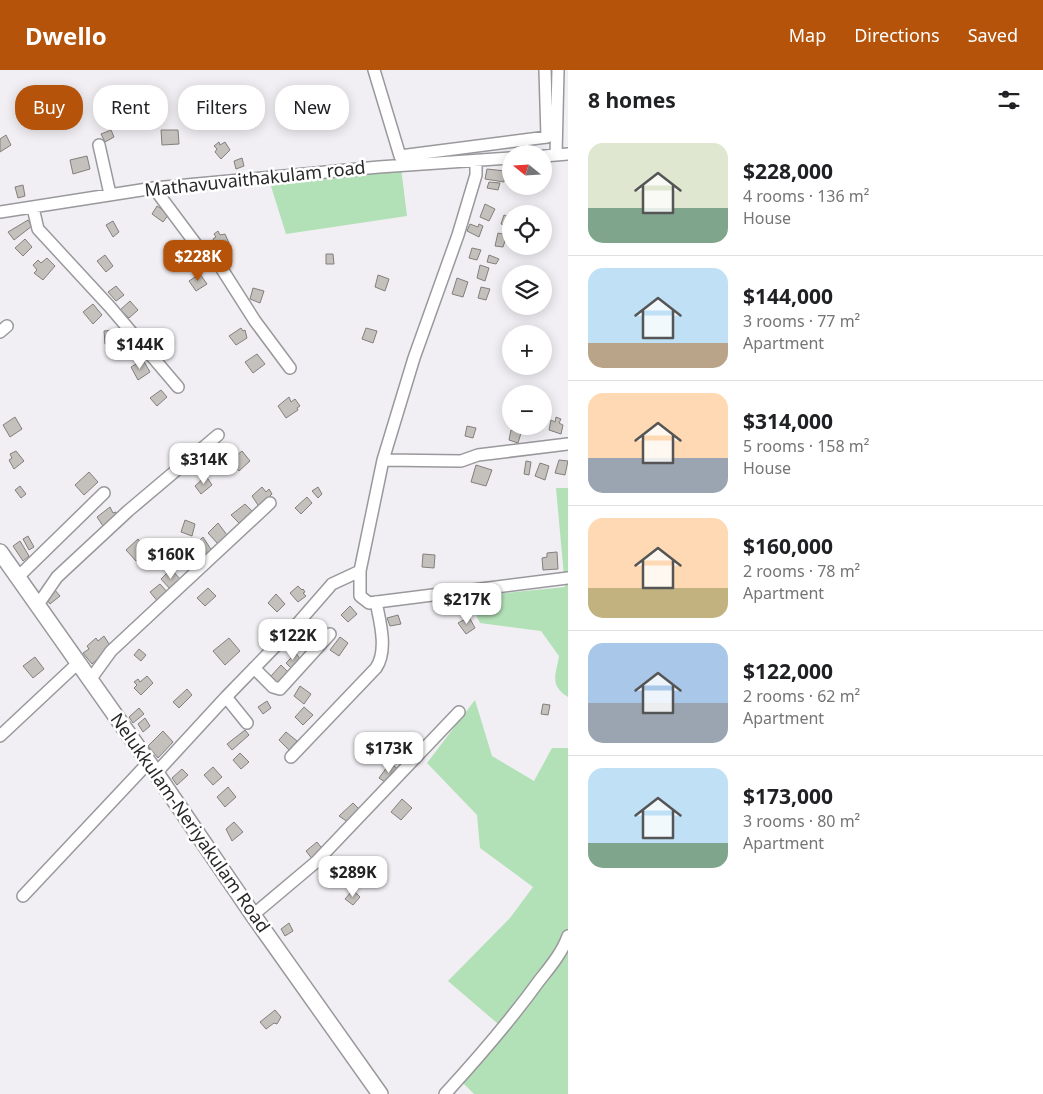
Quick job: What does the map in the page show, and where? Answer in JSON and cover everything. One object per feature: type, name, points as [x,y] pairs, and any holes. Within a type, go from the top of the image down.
[{"type":"main road","name":"Nelukkulam-Neriyakulam Road","points":[[1,557],[90,680],[380,1094]]},
{"type":"street","points":[[374,70],[400,156],[547,137],[545,70]]},
{"type":"street","points":[[556,155],[558,70]]},
{"type":"street","points":[[99,145],[110,194]]},
{"type":"street","points":[[552,155],[568,154]]},
{"type":"street","name":"Mathavuvaithakulam road","points":[[0,212],[154,188],[379,167],[502,159]]},
{"type":"street","points":[[476,160],[476,175],[458,235],[414,358],[383,460],[360,571],[360,596],[366,602],[376,602],[568,578]]},
{"type":"street","points":[[154,188],[204,255],[220,266],[255,321],[290,368]]},
{"type":"street","points":[[33,208],[38,229],[110,306],[178,386]]},
{"type":"street","points":[[37,606],[57,577],[128,511],[218,435]]},
{"type":"street","points":[[383,460],[461,461],[478,456],[568,444]]},
{"type":"street","points":[[18,578],[104,493]]},
{"type":"street","points":[[90,680],[111,651],[270,504]]},
{"type":"street","points":[[23,896],[226,697],[298,623],[332,584],[360,571]]},
{"type":"street","points":[[291,757],[382,660],[381,623],[376,602]]},
{"type":"street","points":[[254,668],[273,687],[280,689],[330,634]]},
{"type":"street","points":[[0,736],[78,663]]},
{"type":"street","points":[[226,697],[247,723]]},
{"type":"street","points":[[253,915],[316,862],[460,712]]},
{"type":"street","points":[[445,1094],[488,1047],[527,999],[564,948],[568,936]]},
{"type":"green space","points":[[401,168],[407,216],[286,234],[270,183]]},
{"type":"green space","points":[[556,488],[568,488],[568,697],[562,693],[556,684],[555,679],[559,656],[541,631],[480,623],[467,597],[565,587]]},
{"type":"green space","points":[[475,700],[492,756],[534,781],[552,748],[568,748],[568,1094],[474,1094],[461,1081],[504,1029],[448,981],[510,918],[533,887],[480,848],[477,815],[427,763]]},
{"type":"building","points":[[111,130],[114,137],[105,142],[101,134]]},
{"type":"building","points":[[161,130],[178,130],[179,144],[162,145]]},
{"type":"building","points":[[6,135],[11,145],[0,152],[0,139]]},
{"type":"building","points":[[219,142],[220,145],[225,142],[230,150],[221,159],[215,152],[217,149],[214,146]]},
{"type":"building","points":[[87,156],[90,169],[73,174],[70,160]]},
{"type":"building","points":[[242,158],[244,166],[236,169],[234,161]]},
{"type":"building","points":[[487,169],[502,171],[502,182],[485,179]]},
{"type":"building","points":[[489,182],[500,183],[498,190],[487,188]]},
{"type":"building","points":[[23,185],[25,196],[18,198],[15,187]]},
{"type":"building","points":[[485,204],[495,209],[489,221],[480,217]]},
{"type":"building","points":[[157,206],[169,214],[163,222],[152,214]]},
{"type":"building","points":[[28,220],[32,226],[14,240],[8,232]]},
{"type":"building","points":[[113,221],[119,232],[113,237],[106,225]]},
{"type":"building","points":[[470,224],[478,227],[479,224],[483,226],[479,237],[467,231]]},
{"type":"building","points":[[218,231],[220,235],[225,234],[229,243],[217,249],[213,239],[216,237],[214,234]]},
{"type":"building","points":[[498,233],[502,234],[502,247],[495,246]]},
{"type":"building","points":[[25,239],[32,247],[23,256],[15,248]]},
{"type":"building","points":[[472,248],[481,250],[477,260],[469,258]]},
{"type":"building","points":[[191,251],[195,259],[187,265],[182,258]]},
{"type":"building","points":[[326,254],[333,254],[334,264],[326,264]]},
{"type":"building","points":[[105,255],[113,266],[106,272],[97,261]]},
{"type":"building","points":[[489,255],[499,259],[496,264],[487,262]]},
{"type":"building","points":[[47,258],[55,266],[43,280],[34,273],[37,270],[33,265],[38,260],[41,263]]},
{"type":"building","points":[[480,265],[489,268],[485,281],[477,278]]},
{"type":"building","points":[[200,274],[207,284],[196,291],[189,281]]},
{"type":"building","points":[[378,275],[389,279],[385,291],[375,287]]},
{"type":"building","points":[[457,278],[468,282],[463,297],[452,294]]},
{"type":"building","points":[[116,286],[124,295],[116,301],[108,292]]},
{"type":"building","points":[[481,287],[490,289],[486,300],[478,298]]},
{"type":"building","points":[[253,288],[264,291],[260,303],[250,299]]},
{"type":"building","points":[[130,301],[138,310],[129,318],[120,310]]},
{"type":"building","points":[[93,304],[102,315],[93,324],[83,312]]},
{"type":"building","points":[[241,328],[243,331],[245,330],[247,338],[236,345],[229,336]]},
{"type":"building","points":[[366,328],[377,331],[373,343],[362,339]]},
{"type":"building","points":[[113,330],[114,343],[105,344],[104,331]]},
{"type":"building","points":[[163,342],[168,348],[159,355],[154,349]]},
{"type":"building","points":[[257,354],[265,364],[253,373],[245,362]]},
{"type":"building","points":[[143,360],[150,372],[138,380],[131,367]]},
{"type":"building","points":[[161,390],[167,397],[157,406],[150,398]]},
{"type":"building","points":[[289,397],[291,402],[295,399],[300,406],[297,408],[298,410],[286,418],[278,406]]},
{"type":"building","points":[[15,417],[22,429],[10,437],[3,425]]},
{"type":"building","points":[[556,417],[561,419],[559,423],[563,425],[561,434],[552,431],[552,420],[555,422]]},
{"type":"building","points":[[467,426],[476,428],[473,438],[465,436]]},
{"type":"building","points":[[510,435],[520,435],[518,443],[509,440]]},
{"type":"building","points":[[16,451],[24,461],[14,469],[9,460],[12,458],[10,454]]},
{"type":"building","points":[[242,451],[250,461],[239,471],[231,460]]},
{"type":"building","points":[[559,460],[568,461],[565,475],[555,473]]},
{"type":"building","points":[[526,461],[531,462],[529,475],[524,474]]},
{"type":"building","points":[[540,463],[549,466],[545,480],[535,476]]},
{"type":"building","points":[[476,465],[492,470],[486,486],[471,482]]},
{"type":"building","points":[[89,472],[98,482],[84,495],[75,485]]},
{"type":"building","points":[[206,476],[212,485],[201,494],[195,486]]},
{"type":"building","points":[[20,486],[26,494],[21,498],[15,490]]},
{"type":"building","points":[[262,487],[266,492],[269,489],[272,494],[269,497],[271,499],[260,508],[252,496]]},
{"type":"building","points":[[318,487],[322,494],[318,498],[312,491]]},
{"type":"building","points":[[307,497],[312,503],[301,514],[295,508]]},
{"type":"building","points":[[245,504],[253,512],[240,524],[231,515]]},
{"type":"building","points":[[110,507],[113,513],[116,512],[118,516],[105,529],[97,517]]},
{"type":"building","points":[[185,520],[195,524],[192,536],[181,532]]},
{"type":"building","points":[[218,523],[227,535],[218,544],[208,533]]},
{"type":"building","points":[[28,536],[34,547],[29,550],[23,539]]},
{"type":"building","points":[[203,537],[212,551],[202,560],[192,548]]},
{"type":"building","points":[[138,539],[147,550],[136,561],[126,550]]},
{"type":"building","points":[[20,541],[29,556],[23,561],[13,546]]},
{"type":"building","points":[[557,552],[558,569],[543,570],[542,558],[547,557],[547,553]]},
{"type":"building","points":[[423,554],[435,555],[434,568],[422,567]]},
{"type":"building","points":[[171,569],[181,580],[171,590],[161,579]]},
{"type":"building","points":[[160,584],[168,593],[159,603],[150,592]]},
{"type":"building","points":[[298,586],[303,589],[305,592],[303,593],[306,596],[298,602],[290,593]]},
{"type":"building","points":[[208,588],[216,596],[205,606],[197,598]]},
{"type":"building","points":[[54,589],[60,596],[50,604],[45,597]]},
{"type":"building","points":[[276,594],[285,604],[277,612],[268,603]]},
{"type":"building","points":[[350,606],[357,614],[348,622],[341,615]]},
{"type":"building","points":[[398,615],[401,624],[390,626],[387,618]]},
{"type":"building","points":[[469,617],[475,628],[466,634],[458,623]]},
{"type":"building","points":[[270,620],[278,632],[273,637],[271,634],[268,637],[263,632],[266,629],[263,626]]},
{"type":"building","points":[[104,636],[111,647],[92,664],[83,653],[89,649],[87,646],[96,638],[98,641]]},
{"type":"building","points":[[340,637],[348,643],[339,656],[330,650]]},
{"type":"building","points":[[229,638],[240,651],[225,665],[213,651]]},
{"type":"building","points":[[139,649],[146,655],[141,661],[134,655]]},
{"type":"building","points":[[296,653],[300,659],[291,668],[286,663]]},
{"type":"building","points":[[35,657],[44,669],[33,678],[23,666]]},
{"type":"building","points":[[281,665],[288,672],[277,683],[271,676]]},
{"type":"building","points":[[147,676],[153,683],[141,695],[134,688],[137,685],[134,682],[138,679],[140,682]]},
{"type":"building","points":[[300,686],[311,694],[304,704],[294,696]]},
{"type":"building","points":[[187,689],[192,695],[179,708],[173,702]]},
{"type":"building","points":[[267,701],[271,708],[263,714],[258,707]]},
{"type":"building","points":[[543,704],[550,705],[548,715],[541,714]]},
{"type":"building","points":[[304,707],[313,715],[303,725],[295,717]]},
{"type":"building","points":[[139,708],[144,714],[133,723],[129,717]]},
{"type":"building","points":[[145,718],[150,726],[143,732],[138,724]]},
{"type":"building","points":[[245,730],[249,735],[232,750],[227,744]]},
{"type":"building","points":[[163,731],[173,742],[158,758],[148,746]]},
{"type":"building","points":[[286,732],[297,741],[289,750],[279,740]]},
{"type":"building","points":[[407,742],[419,750],[412,761],[399,752]]},
{"type":"building","points":[[240,753],[249,762],[241,769],[233,760]]},
{"type":"building","points":[[390,763],[399,770],[388,784],[379,778]]},
{"type":"building","points":[[213,767],[222,777],[213,785],[204,775]]},
{"type":"building","points":[[182,769],[188,775],[177,785],[172,778]]},
{"type":"building","points":[[228,787],[236,797],[225,807],[217,797]]},
{"type":"building","points":[[402,799],[412,808],[401,820],[391,812]]},
{"type":"building","points":[[353,803],[359,809],[348,822],[339,816]]},
{"type":"building","points":[[234,822],[243,832],[232,841],[226,829]]},
{"type":"building","points":[[317,842],[324,851],[313,860],[306,851]]},
{"type":"building","points":[[353,890],[360,897],[353,905],[345,899]]},
{"type":"building","points":[[289,923],[293,931],[285,936],[281,929]]},
{"type":"building","points":[[275,1010],[281,1017],[277,1024],[274,1023],[266,1029],[260,1022]]}]
